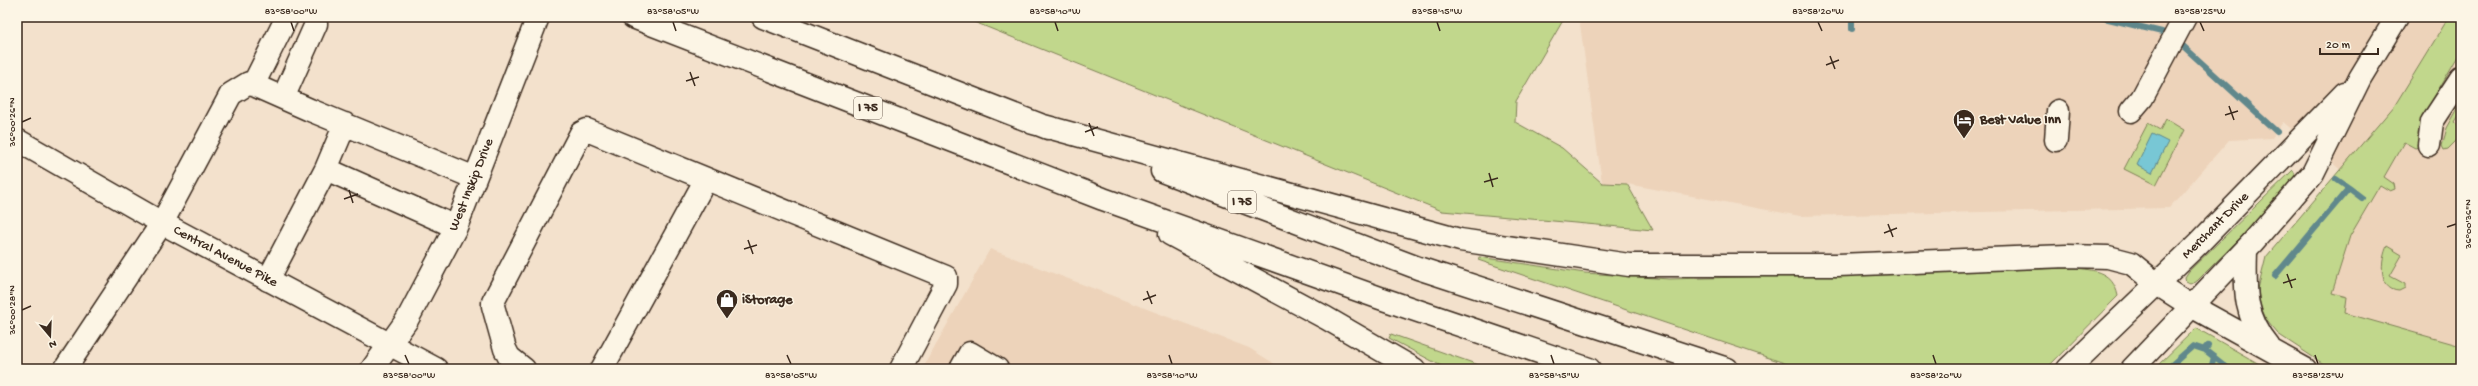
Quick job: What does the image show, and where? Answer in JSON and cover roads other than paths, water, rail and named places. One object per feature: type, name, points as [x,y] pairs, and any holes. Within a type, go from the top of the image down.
[{"type":"main road","points":[[253,85],[287,17]]},
{"type":"main road","points":[[283,98],[316,24],[314,17]]},
{"type":"main road","name":"West Inskip Drive","points":[[372,369],[407,320],[456,227],[538,17]]},
{"type":"main road","name":"I 75","points":[[633,17],[1103,199],[1380,298],[1589,369]]},
{"type":"main road","name":"I 75","points":[[763,17],[1034,123],[1418,268],[1727,369]]},
{"type":"main road","points":[[2130,111],[2142,98],[2185,17]]},
{"type":"main road","name":"Merchant Drive","points":[[2132,369],[2246,250],[2313,173],[2360,78],[2397,17]]},
{"type":"main road","name":"Merchant Drive","points":[[2068,369],[2157,284],[2360,78]]},
{"type":"main road","points":[[2428,145],[2432,122],[2461,78]]},
{"type":"main road","points":[[64,369],[162,223],[231,94],[243,84],[249,83],[475,178]]},
{"type":"main road","points":[[2056,140],[2058,111]]},
{"type":"main road","points":[[1034,123],[1460,240],[1629,266],[1838,265],[2067,256],[2108,257],[2131,263],[2157,284],[2192,307],[2305,369]]},
{"type":"main road","points":[[268,280],[326,169],[345,124]]},
{"type":"main road","points":[[524,369],[509,357],[505,349],[493,302],[581,132],[587,130],[946,277],[946,284],[901,369]]},
{"type":"main road","name":"Central Avenue Pike","points":[[17,140],[162,223],[436,369]]},
{"type":"main road","points":[[326,169],[456,227]]},
{"type":"main road","points":[[602,369],[706,179]]},
{"type":"main road","points":[[1103,199],[1326,318],[1414,369]]},
{"type":"main road","points":[[2246,250],[2245,280],[2251,319],[2259,335],[2272,351]]},
{"type":"main road","points":[[961,369],[970,353],[997,369]]},
{"type":"water","points":[[2152,134],[2168,142],[2152,173],[2137,165]]},
{"type":"waterway","points":[[1852,17],[1852,29]]},
{"type":"waterway","points":[[2100,17],[2162,32]]},
{"type":"waterway","points":[[2182,45],[2277,132]]},
{"type":"waterway","points":[[2275,276],[2349,188],[2336,179]]},
{"type":"waterway","points":[[2349,188],[2362,198]]},
{"type":"waterway","points":[[2167,369],[2193,346],[2205,350],[2208,346]]},
{"type":"waterway","points":[[2206,347],[2205,350],[2229,369]]},
{"type":"waterway","points":[[2211,369],[2214,357]]},
{"type":"place","name":"Best Value Inn","points":[[1964,140]]},
{"type":"place","name":"iStorage","points":[[727,320]]}]
